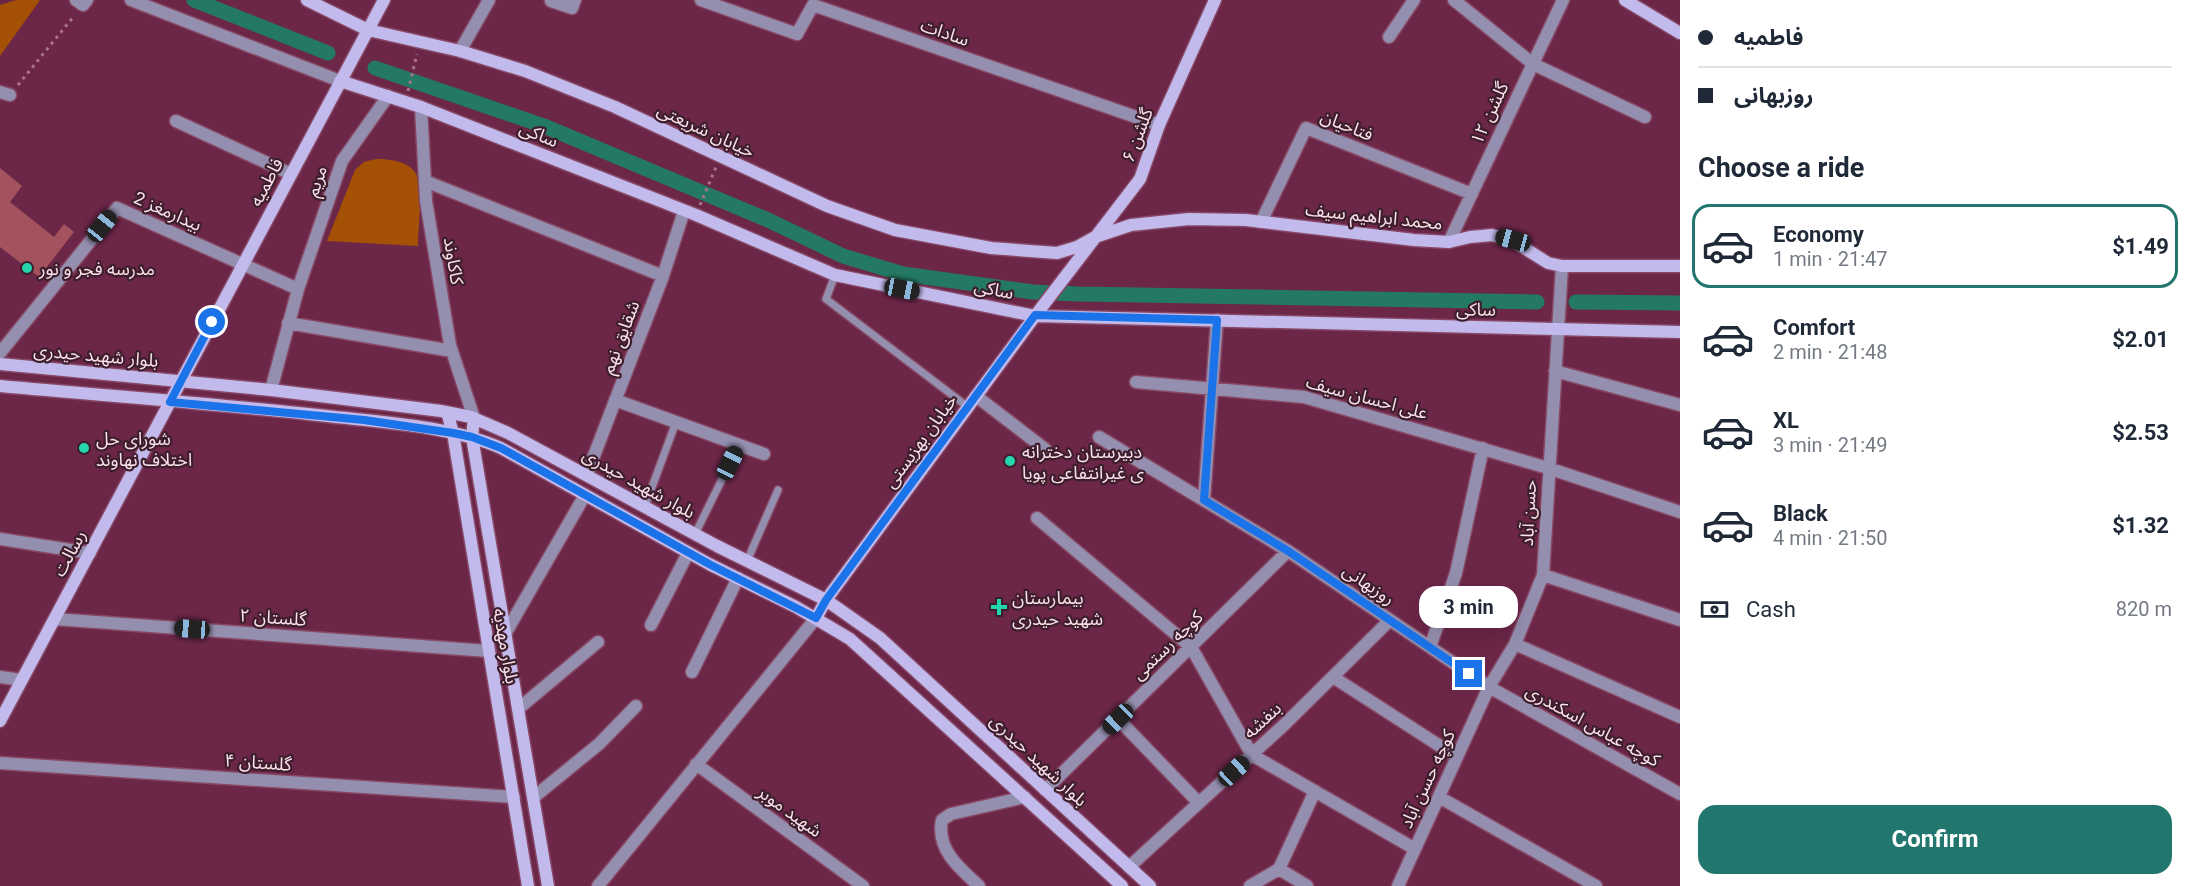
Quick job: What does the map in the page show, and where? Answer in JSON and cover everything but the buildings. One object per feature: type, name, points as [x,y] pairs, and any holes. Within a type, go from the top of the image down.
[{"type":"street","points":[[131,0],[340,81]]},
{"type":"street","name":"خیابان شریعتی","points":[[307,0],[368,30],[460,51],[525,71],[615,107],[817,202],[896,230],[991,248],[1057,253],[1077,248],[1095,237]]},
{"type":"street","name":"فاطمیه","points":[[181,381],[384,0]]},
{"type":"street","points":[[460,51],[489,0]]},
{"type":"street","points":[[551,1],[572,8],[575,0]]},
{"type":"street","name":"سادات","points":[[701,0],[797,34],[813,5],[1159,125]]},
{"type":"street","name":"گلشن ۶","points":[[1044,304],[1140,179],[1159,125],[1215,0]]},
{"type":"street","points":[[1389,37],[1414,0]]},
{"type":"street","points":[[1454,0],[1533,64],[1645,117]]},
{"type":"street","name":"گلشن ۱۲","points":[[1449,242],[1563,0]]},
{"type":"street","points":[[1630,1],[1680,33]]},
{"type":"street","name":"ساکی","points":[[340,81],[420,107],[684,211],[835,275],[1035,315],[1680,332]]},
{"type":"street","name":"مریم","points":[[271,390],[298,289],[342,160],[388,96]]},
{"type":"street","name":"کاکاوند","points":[[420,107],[426,201],[452,351],[474,418]]},
{"type":"street","points":[[176,121],[291,174]]},
{"type":"street","name":"فتاحیان","points":[[1261,222],[1306,128],[1472,194]]},
{"type":"street","points":[[425,182],[663,276]]},
{"type":"street","name":"بیدارمغز 2","points":[[0,353],[117,208],[243,264]]},
{"type":"street","name":"شقایق نهم","points":[[587,474],[663,276],[684,211]]},
{"type":"street","name":"محمد ابراهیم سیف","points":[[1095,237],[1131,225],[1189,219],[1261,222],[1449,242],[1492,235],[1513,240],[1548,263],[1562,266],[1680,266]]},
{"type":"street","points":[[243,264],[298,289]]},
{"type":"street","name":"حسن آباد","points":[[1489,687],[1515,644],[1543,574],[1562,266]]},
{"type":"street","name":"خیابان بهزیستی","points":[[816,618],[826,600],[1044,304]]},
{"type":"street","points":[[1204,500],[1217,320]]},
{"type":"street","points":[[288,323],[452,351]]},
{"type":"street","name":"بلوار شهید حیدری","points":[[0,364],[271,390],[447,412],[474,418],[508,433],[695,534],[826,600],[880,638],[1150,886]]},
{"type":"street","points":[[1555,371],[1680,405]]},
{"type":"street","name":"رسالت","points":[[0,721],[181,381]]},
{"type":"street","name":"علی احسان سیف","points":[[1136,382],[1304,397],[1483,448],[1680,512]]},
{"type":"street","name":"بلوار شهید حیدری","points":[[0,386],[329,416],[453,433],[472,437],[501,448],[688,553],[816,618],[850,639],[1122,886]]},
{"type":"street","points":[[976,396],[1045,449]]},
{"type":"street","points":[[615,400],[764,454]]},
{"type":"street","name":"بلوار مهدیه","points":[[447,412],[453,433],[528,886]]},
{"type":"street","name":"بلوار مهدیه","points":[[474,418],[472,437],[548,886]]},
{"type":"street","name":"روزبهانی","points":[[1099,437],[1288,551],[1489,687]]},
{"type":"street","points":[[1430,647],[1456,573],[1483,448]]},
{"type":"street","points":[[505,634],[585,495]]},
{"type":"street","points":[[1037,518],[1191,647],[1252,754],[1415,849]]},
{"type":"street","points":[[0,539],[90,553]]},
{"type":"street","name":"کوچه رستمی","points":[[1045,790],[1288,551]]},
{"type":"street","points":[[651,625],[688,553]]},
{"type":"street","points":[[1543,574],[1680,620]]},
{"type":"street","points":[[692,672],[738,578]]},
{"type":"street","points":[[601,885],[696,764],[816,618]]},
{"type":"street","name":"گلستان ۲","points":[[55,619],[488,651]]},
{"type":"street","name":"بنفشه","points":[[1130,867],[1333,678],[1390,620]]},
{"type":"street","points":[[518,708],[598,642]]},
{"type":"street","points":[[1515,644],[1680,717]]},
{"type":"street","points":[[0,677],[22,680]]},
{"type":"street","points":[[1333,678],[1457,757]]},
{"type":"street","name":"کوچه حسن آباد","points":[[1398,886],[1489,687]]},
{"type":"street","name":"کوچه عباس اسکندری","points":[[1489,687],[1680,794]]},
{"type":"street","points":[[534,797],[599,744],[636,706]]},
{"type":"street","points":[[1118,719],[1199,803]]},
{"type":"street","name":"گلستان ۴","points":[[0,763],[514,797]]},
{"type":"street","name":"شهید موبر","points":[[696,764],[863,886]]},
{"type":"street","points":[[1250,886],[1279,869],[1315,791]]},
{"type":"street","points":[[979,886],[958,868],[944,846],[940,832],[942,820],[951,814],[1025,797]]},
{"type":"street","points":[[1439,797],[1596,886]]},
{"type":"street","points":[[1279,869],[1307,886]]},
{"type":"lane","points":[[835,275],[826,299],[968,407]]},
{"type":"lane","points":[[645,506],[676,422]]},
{"type":"lane","points":[[695,534],[739,445]]},
{"type":"lane","points":[[747,561],[778,490]]},
{"type":"path","points":[[5,93],[82,2]]},
{"type":"path","points":[[409,85],[416,58]]},
{"type":"path","points":[[700,205],[714,171]]},
{"type":"shaded area","points":[[16,0],[40,0],[0,56],[0,5]]},
{"type":"shaded area","points":[[376,159],[393,160],[405,164],[417,176],[420,199],[418,246],[327,241],[355,170],[364,162]]},
{"type":"waterway","points":[[194,0],[328,53]]},
{"type":"waterway","points":[[375,68],[544,126],[768,220],[843,256],[903,274],[1033,292],[1537,302]]},
{"type":"waterway","points":[[1576,302],[1680,303]]},
{"type":"place","name":"مدرسه فجر و نور","points":[[27,268]]},
{"type":"place","name":"شورای حل اختلاف نهاوند","points":[[84,448]]},
{"type":"place","name":"دبیرستان دخترانه ی غیرانتفاعی پویا","points":[[1010,461]]},
{"type":"place","name":"بیمارستان شهید حیدری","points":[[999,607]]},
{"type":"route","points":[[212,322],[170,402],[364,420],[453,433],[488,442],[709,564],[816,618],[826,600],[1035,315],[1217,320],[1204,500],[1288,551],[1469,674]]}]
